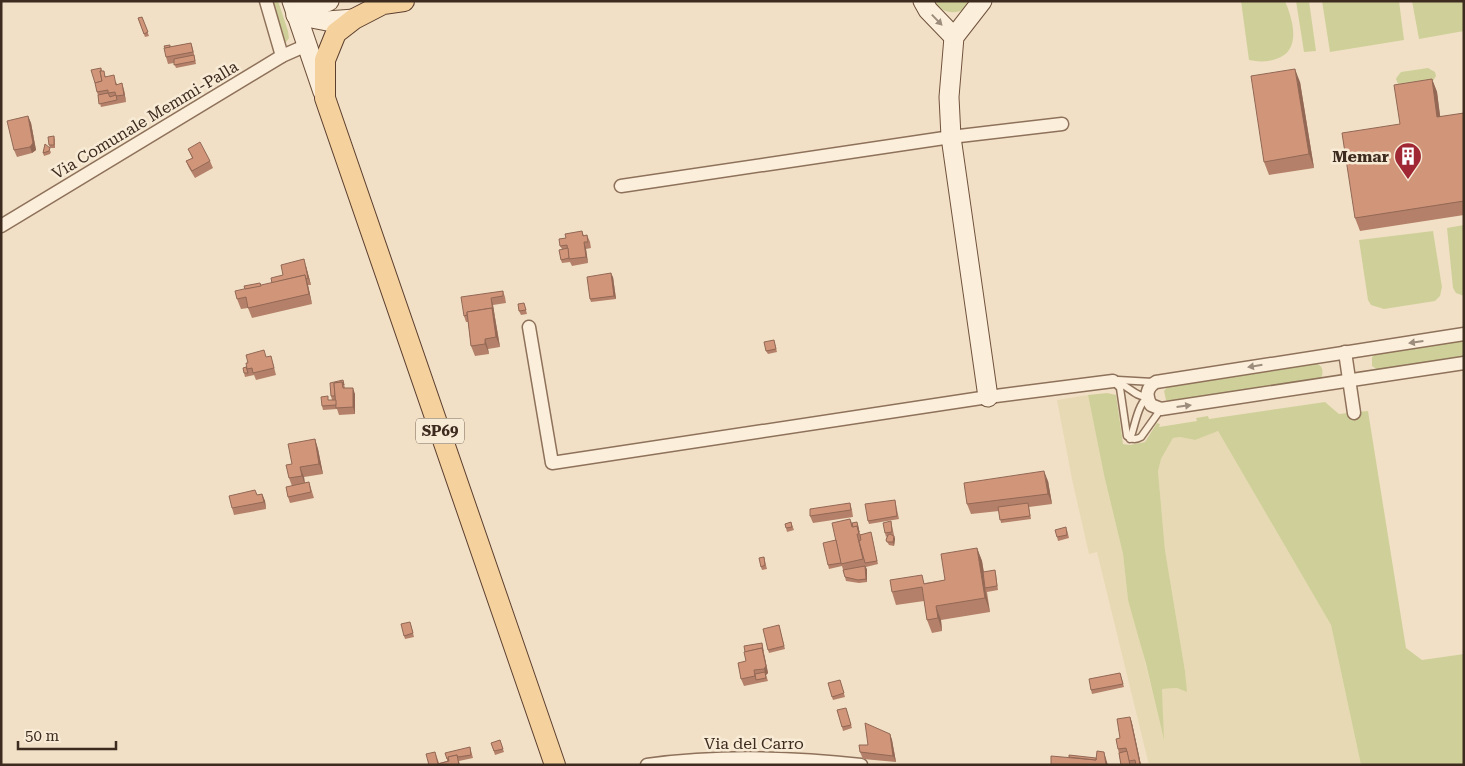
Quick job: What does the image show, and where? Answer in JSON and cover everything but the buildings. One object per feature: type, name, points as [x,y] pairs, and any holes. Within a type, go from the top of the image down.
[{"type":"main road","points":[[325,98],[325,60],[336,33],[376,2],[404,1]]},
{"type":"main road","name":"SP69","points":[[325,98],[555,765]]},
{"type":"street","points":[[266,1],[282,56]]},
{"type":"street","points":[[294,8],[329,1]]},
{"type":"street","points":[[923,1],[928,10],[954,37]]},
{"type":"street","points":[[982,1],[954,37],[949,97],[951,137],[988,397]]},
{"type":"street","points":[[294,8],[327,21],[354,19]]},
{"type":"street","name":"SP69","points":[[294,8],[325,98]]},
{"type":"street","name":"Via Comunale Memmi-Palla","points":[[1,226],[282,56],[307,45]]},
{"type":"street","points":[[621,186],[951,137],[1062,124]]},
{"type":"street","points":[[529,327],[552,463],[988,397],[1113,381]]},
{"type":"street","points":[[1464,334],[1156,382],[1148,389],[1147,398],[1151,405],[1161,409],[1349,382],[1464,363]]},
{"type":"street","points":[[1345,352],[1354,413]]},
{"type":"street","name":"Via del Carro","points":[[647,765],[734,757],[811,760],[861,765]]},
{"type":"lane","points":[[1113,381],[1156,382]]},
{"type":"lane","points":[[1113,381],[1123,384],[1137,394],[1147,398],[1143,402],[1130,439]]},
{"type":"lane","points":[[1113,381],[1120,388],[1127,436],[1130,439]]},
{"type":"lane","points":[[1130,439],[1141,437],[1161,409]]},
{"type":"shaded area","points":[[1088,395],[1104,475],[1123,554],[1128,600],[1134,617],[1163,736],[1162,689],[1177,688],[1186,691],[1185,671],[1165,550],[1158,471],[1161,459],[1173,438],[1180,437],[1195,440],[1218,431],[1331,625],[1361,765],[1149,765],[1097,552],[1089,554],[1057,400]]},
{"type":"green space","points":[[271,1],[278,1],[288,31],[289,38],[284,45]]},
{"type":"green space","points":[[931,1],[976,1],[959,11],[948,12]]},
{"type":"green space","points":[[1241,1],[1285,1],[1291,17],[1293,34],[1290,49],[1284,55],[1269,61],[1249,60]]},
{"type":"green space","points":[[1296,1],[1309,1],[1316,51],[1304,52]]},
{"type":"green space","points":[[1322,1],[1399,1],[1404,40],[1330,52]]},
{"type":"green space","points":[[1412,1],[1464,1],[1464,31],[1419,39]]},
{"type":"green space","points":[[1428,68],[1435,72],[1436,76],[1433,81],[1398,84],[1396,79],[1401,72]]},
{"type":"green space","points":[[1464,225],[1464,296],[1456,293],[1453,288],[1447,228]]},
{"type":"green space","points":[[1433,231],[1442,287],[1440,296],[1435,301],[1384,309],[1371,305],[1368,300],[1359,240]]},
{"type":"green space","points":[[1464,341],[1464,358],[1378,370],[1372,366],[1372,357],[1376,354]]},
{"type":"green space","points":[[1314,363],[1322,369],[1321,379],[1170,402],[1166,400],[1164,391],[1169,385]]},
{"type":"green space","points":[[1107,393],[1116,395],[1123,444],[1130,445],[1145,442],[1157,423],[1160,424],[1159,427],[1197,421],[1196,418],[1208,416],[1209,419],[1325,402],[1339,414],[1368,411],[1406,648],[1422,660],[1464,654],[1464,764],[1361,765],[1331,625],[1218,431],[1195,440],[1180,437],[1173,438],[1161,459],[1158,471],[1165,550],[1187,692],[1177,688],[1162,689],[1164,740],[1128,600],[1123,554],[1104,475],[1088,395]]},
{"type":"place","name":"Memar","points":[[1408,180]]}]
